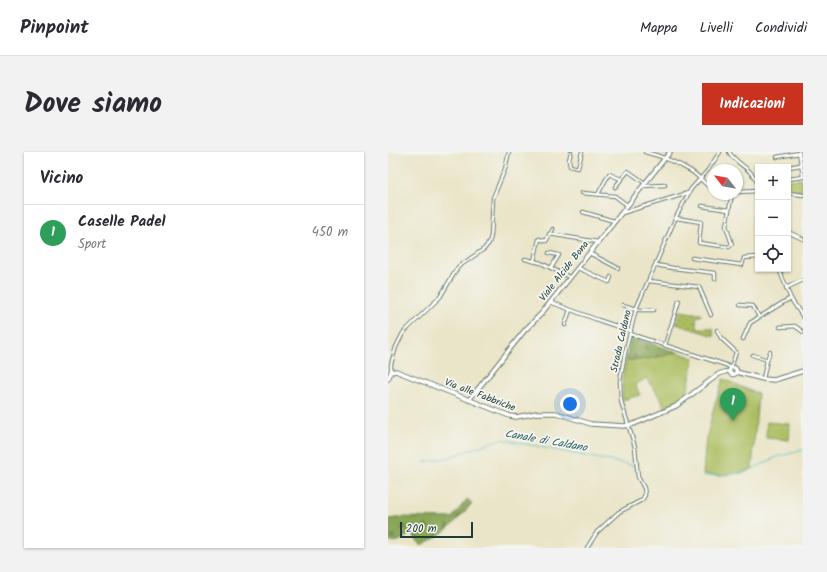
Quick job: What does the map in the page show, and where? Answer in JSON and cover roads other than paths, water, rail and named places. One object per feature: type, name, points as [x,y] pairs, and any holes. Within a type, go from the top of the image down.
[{"type":"street","points":[[388,379],[391,372],[391,364],[394,353],[403,332],[440,297],[458,267],[487,246],[491,236],[493,198],[505,169],[509,152]]},
{"type":"street","points":[[572,152],[569,160],[570,166],[578,168],[582,152]]},
{"type":"street","points":[[645,152],[666,158],[693,172],[707,185]]},
{"type":"street","name":"Viale Alcide Bona","points":[[469,400],[550,302],[670,152]]},
{"type":"street","name":"Strada Caldano","points":[[587,548],[597,532],[619,512],[642,500],[646,495],[638,477],[635,447],[621,401],[620,380],[630,333],[636,309],[676,218],[689,192],[700,180],[720,152]]},
{"type":"street","points":[[729,152],[736,161],[751,172],[755,179]]},
{"type":"street","points":[[777,157],[799,152],[803,177],[791,179]]},
{"type":"street","points":[[791,167],[801,165]]},
{"type":"street","points":[[615,187],[628,171],[630,171],[644,184],[664,185]]},
{"type":"street","points":[[598,194],[609,174],[621,179]]},
{"type":"street","points":[[743,192],[755,191]]},
{"type":"street","points":[[620,214],[689,192]]},
{"type":"street","points":[[582,193],[615,196],[627,205]]},
{"type":"street","points":[[791,193],[803,195]]},
{"type":"street","points":[[676,218],[702,222],[699,243],[728,248],[732,244],[726,228],[731,200]]},
{"type":"street","points":[[702,206],[729,210]]},
{"type":"street","points":[[583,212],[614,221]]},
{"type":"street","points":[[534,260],[539,240],[546,240],[553,229]]},
{"type":"street","points":[[791,233],[803,239]]},
{"type":"street","points":[[549,234],[598,242]]},
{"type":"street","points":[[549,253],[559,255],[551,268]]},
{"type":"street","points":[[588,253],[618,268]]},
{"type":"street","points":[[692,258],[742,264],[744,258],[755,257]]},
{"type":"street","points":[[525,259],[534,260],[569,278]]},
{"type":"street","points":[[656,265],[715,273],[715,279]]},
{"type":"street","points":[[577,268],[609,282],[611,277]]},
{"type":"street","points":[[780,272],[791,299],[803,317]]},
{"type":"street","points":[[786,288],[803,280]]},
{"type":"street","points":[[649,281],[699,287],[711,315]]},
{"type":"street","points":[[743,339],[750,323],[791,299]]},
{"type":"street","points":[[665,345],[679,301]]},
{"type":"street","points":[[550,302],[630,333],[728,366],[732,374],[736,372],[763,379],[780,379],[803,371]]},
{"type":"street","points":[[623,305],[636,309],[654,310]]},
{"type":"street","points":[[740,306],[753,306],[759,317]]},
{"type":"street","points":[[565,325],[570,310]]},
{"type":"street","points":[[780,327],[795,326],[803,332]]},
{"type":"street","points":[[717,330],[721,338],[736,352],[729,370]]},
{"type":"street","points":[[763,379],[766,360],[770,352]]},
{"type":"street","points":[[753,355],[766,360]]},
{"type":"street","name":"Via alle Fabbriche","points":[[391,372],[396,371],[512,417],[556,413],[591,424],[629,426],[676,406],[719,374],[729,370]]},
{"type":"waterway","name":"Canale di Caldano","points":[[424,462],[447,458],[501,439],[635,466],[636,472]]},
{"type":"waterway","points":[[704,476],[744,473],[777,457],[803,450]]},
{"type":"place","name":"Caselle Padel","points":[[733,421]]}]
